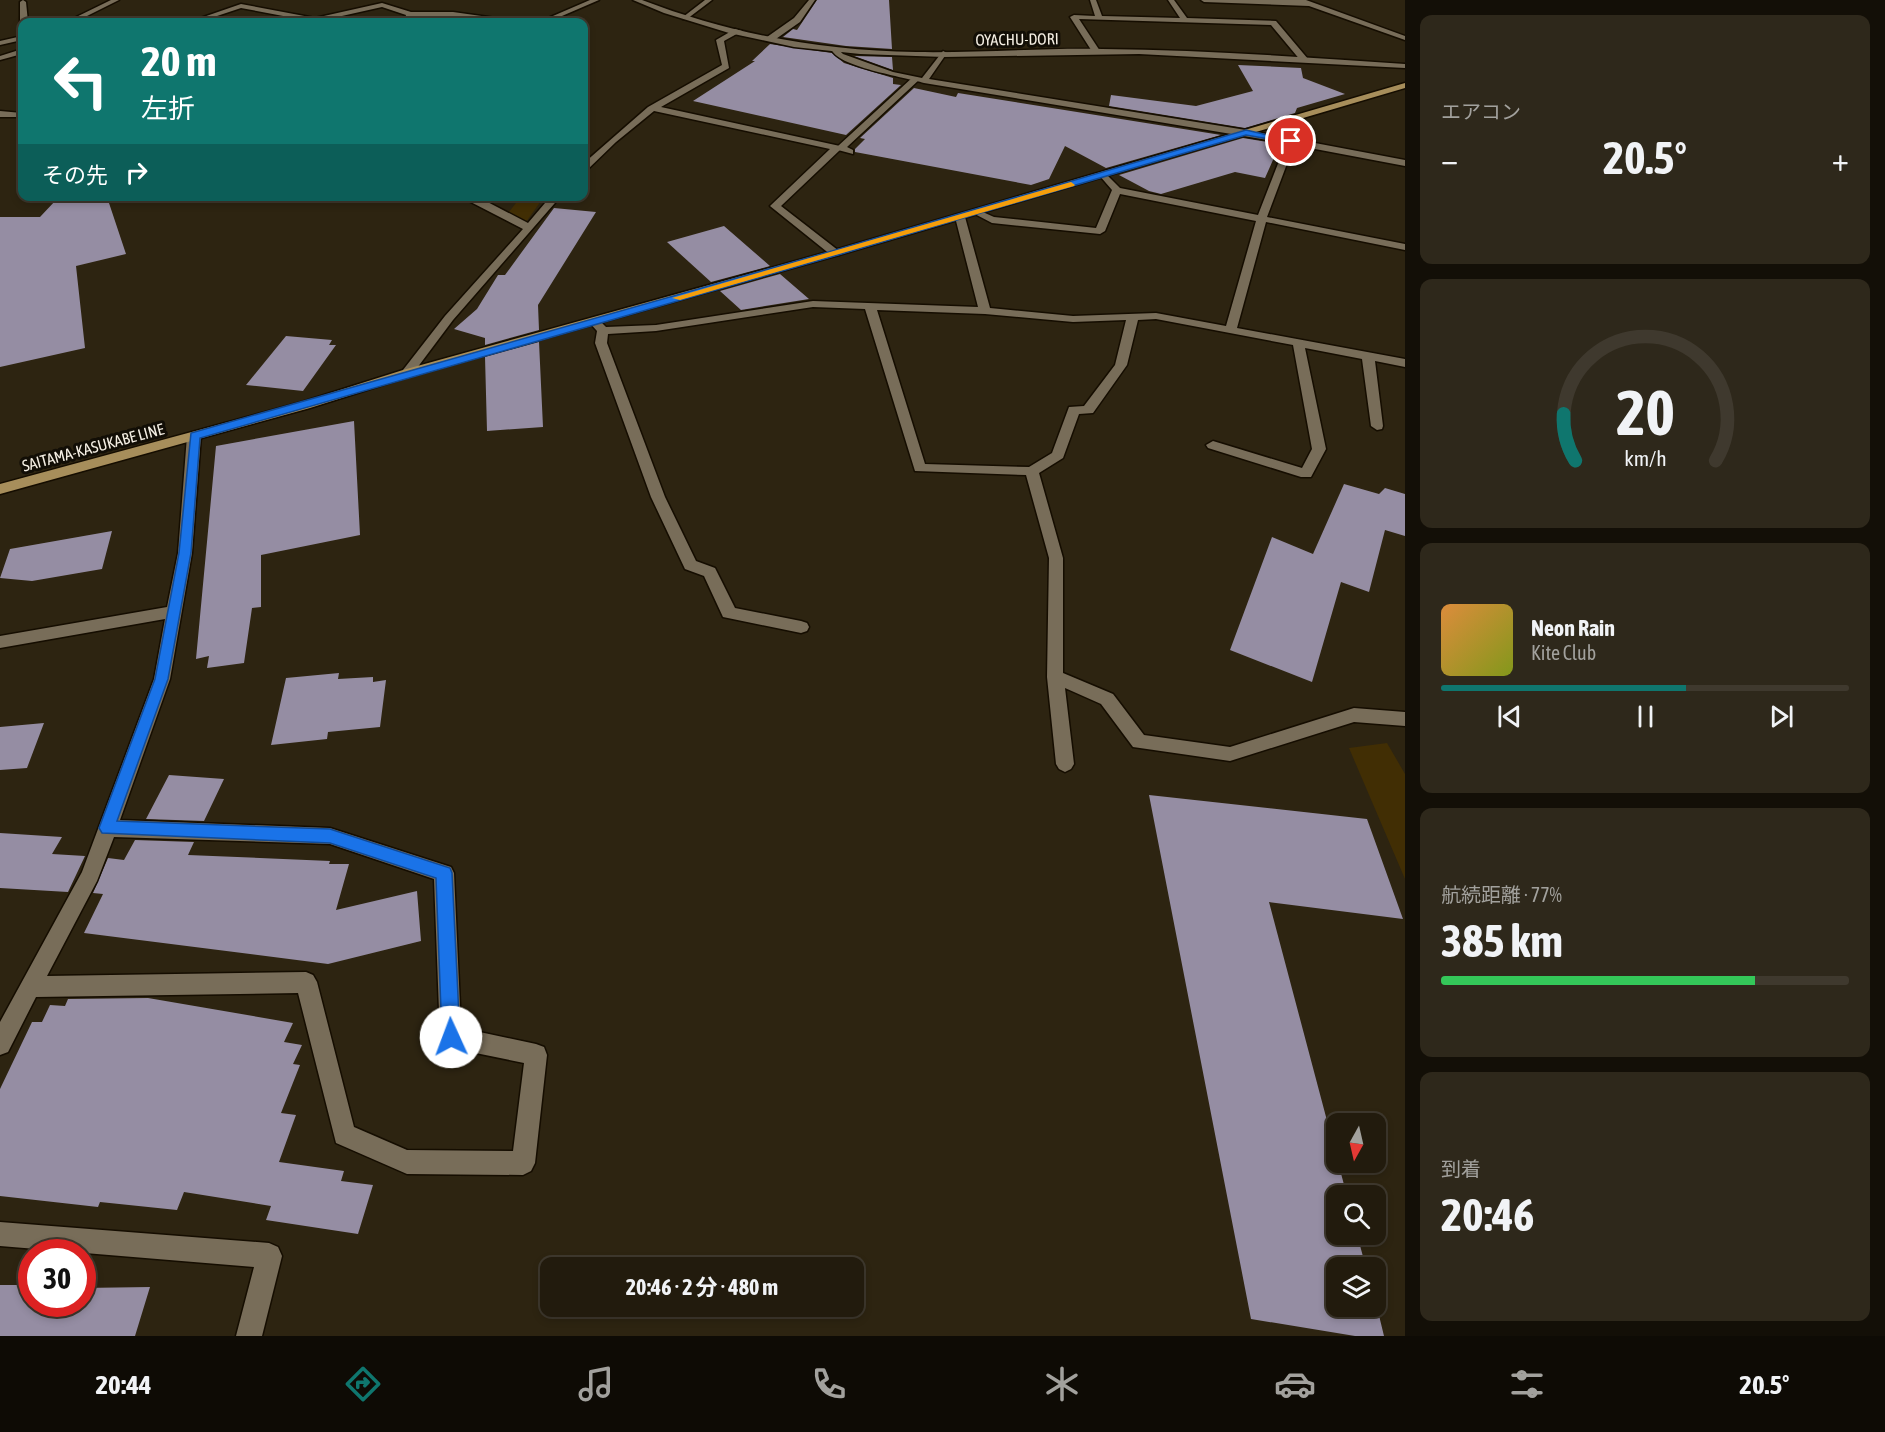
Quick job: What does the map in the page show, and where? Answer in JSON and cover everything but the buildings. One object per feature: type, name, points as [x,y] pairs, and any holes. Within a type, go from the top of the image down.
[{"type":"main road","name":"SAITAMA-KASUKABE LINE","points":[[0,489],[195,436],[407,373],[598,326],[835,253],[1405,85]]},
{"type":"street","points":[[80,18],[116,0]]},
{"type":"street","points":[[553,18],[596,0]]},
{"type":"street","name":"OYACHU-DORI","points":[[636,0],[685,18],[770,39],[834,50],[894,54],[1096,51],[1304,59],[1405,66]]},
{"type":"street","points":[[685,18],[709,0]]},
{"type":"street","points":[[770,39],[797,20],[812,0]]},
{"type":"street","points":[[1093,0],[1099,18]]},
{"type":"street","points":[[1170,0],[1185,20]]},
{"type":"street","points":[[1204,0],[1303,2],[1405,38]]},
{"type":"street","points":[[322,18],[382,1],[410,14],[453,14],[486,18]]},
{"type":"street","points":[[23,2],[24,18]]},
{"type":"street","points":[[205,18],[241,6],[304,18]]},
{"type":"street","points":[[409,18],[410,14]]},
{"type":"street","points":[[1096,51],[1074,17],[1273,23],[1304,59]]},
{"type":"street","points":[[588,164],[613,140],[654,108],[726,66],[720,40],[738,31]]},
{"type":"street","points":[[0,43],[18,39]]},
{"type":"street","points":[[834,50],[840,56],[891,74],[920,80],[1246,133],[1405,164]]},
{"type":"street","points":[[0,58],[18,53]]},
{"type":"street","points":[[850,152],[841,148],[920,80],[944,53]]},
{"type":"street","points":[[654,108],[837,148],[775,206],[835,253]]},
{"type":"street","points":[[0,114],[18,115]]},
{"type":"street","points":[[1230,332],[1262,218],[1291,141]]},
{"type":"street","points":[[1104,175],[1117,190],[1405,247]]},
{"type":"street","points":[[976,212],[992,220],[1100,231],[1117,190]]},
{"type":"street","points":[[479,201],[529,228]]},
{"type":"street","points":[[407,373],[449,318],[553,201]]},
{"type":"street","points":[[960,217],[985,311]]},
{"type":"street","points":[[801,627],[729,613],[710,572],[690,565],[658,497],[601,343],[598,326],[656,328],[813,304],[985,311],[1073,318],[1156,316],[1230,332],[1298,342],[1405,363]]},
{"type":"street","points":[[870,306],[920,468],[1032,471],[1058,455],[1074,410],[1088,410],[1121,365],[1133,317]]},
{"type":"street","points":[[1213,445],[1306,474],[1319,450],[1298,342]]},
{"type":"street","points":[[1368,356],[1377,426]]},
{"type":"street","points":[[0,1044],[90,875],[162,679],[185,553],[195,436]]},
{"type":"street","points":[[1032,471],[1056,558],[1055,677],[1065,764]]},
{"type":"street","points":[[0,642],[174,612]]},
{"type":"street","points":[[1055,677],[1107,699],[1138,742],[1230,754],[1354,715],[1405,719]]},
{"type":"street","points":[[31,987],[306,982],[344,1135],[407,1162],[524,1163],[536,1055],[451,1037],[444,873],[330,836],[107,828]]},
{"type":"street","points":[[0,1234],[269,1256],[249,1336]]},
{"type":"shaded area","points":[[517,201],[541,201],[526,222],[509,212]]},
{"type":"shaded area","points":[[1387,743],[1405,774],[1405,879],[1349,748]]},
{"type":"slow traffic","points":[[677,298],[1071,185]]},
{"type":"route","points":[[451,1037],[444,873],[330,836],[107,828],[162,679],[185,553],[195,436],[1246,133],[1291,141]]}]
